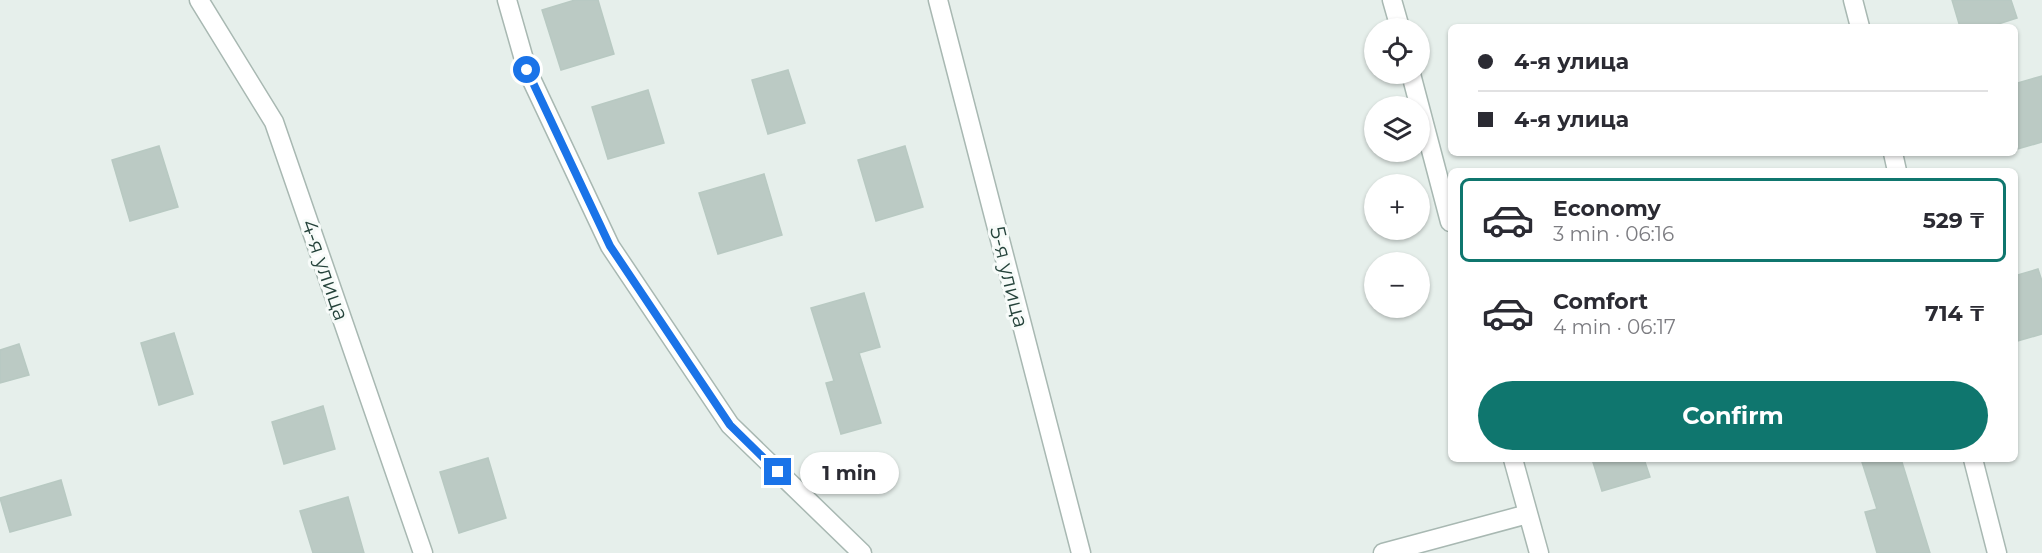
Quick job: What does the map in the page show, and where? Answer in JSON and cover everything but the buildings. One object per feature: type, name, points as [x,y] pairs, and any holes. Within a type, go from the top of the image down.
[{"type":"street","name":"4-я улица","points":[[199,0],[273,122],[423,553]]},
{"type":"street","points":[[507,0],[527,70],[610,246],[730,425],[862,553]]},
{"type":"street","name":"5-я улица","points":[[938,0],[1081,553]]},
{"type":"street","points":[[1392,0],[1397,18]]},
{"type":"street","points":[[1853,0],[1859,24]]},
{"type":"street","points":[[1414,84],[1448,214]]},
{"type":"street","points":[[1514,462],[1539,553]]},
{"type":"street","points":[[1974,462],[1997,553]]},
{"type":"street","points":[[1383,553],[1528,514]]},
{"type":"route","points":[[527,70],[610,246],[730,425],[778,472]]}]
